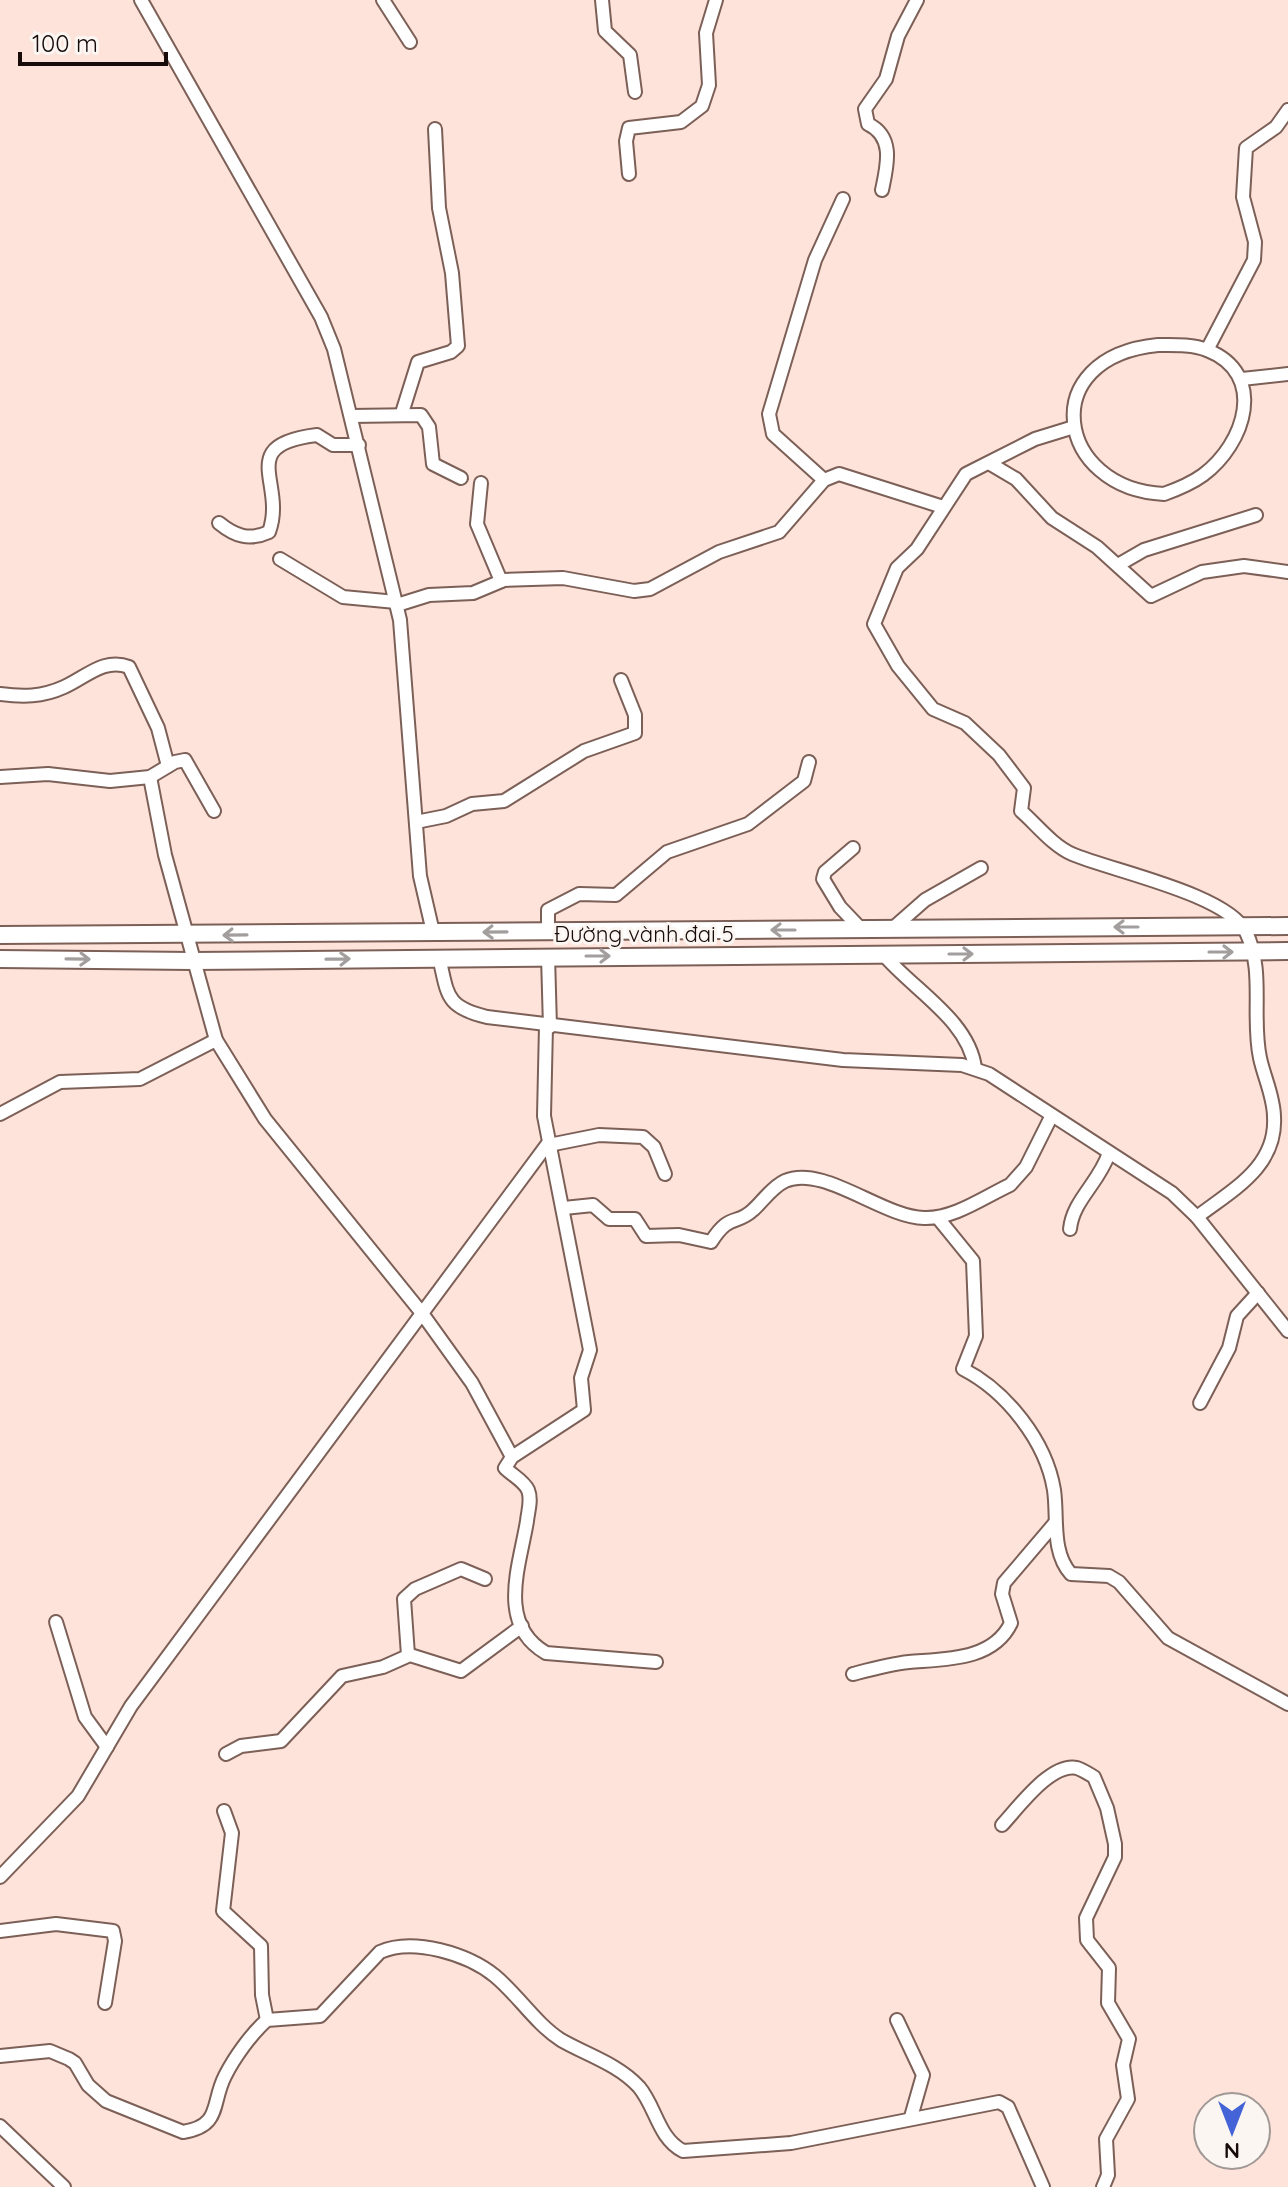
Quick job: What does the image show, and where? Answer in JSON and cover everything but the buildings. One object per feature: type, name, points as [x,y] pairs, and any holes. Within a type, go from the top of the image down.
[{"type":"main road","points":[[892,929],[1288,926]]},
{"type":"main road","name":"Đường vành đai 5","points":[[0,935],[892,929]]},
{"type":"main road","name":"Đường vành đai 5","points":[[0,959],[192,961],[1288,951]]},
{"type":"street","points":[[141,0],[321,317],[334,349],[397,604],[420,876],[433,932]]},
{"type":"street","points":[[383,0],[410,42]]},
{"type":"street","points":[[602,0],[605,31],[630,55],[635,92]]},
{"type":"street","points":[[629,174],[626,141],[629,128],[681,122],[702,106],[709,85],[706,33],[716,0]]},
{"type":"street","points":[[882,190],[887,147],[875,128],[868,124],[865,109],[886,79],[898,36],[917,0]]},
{"type":"street","points":[[1207,350],[1254,260],[1255,242],[1243,197],[1246,148],[1276,127],[1288,110]]},
{"type":"street","points":[[402,413],[418,362],[451,352],[458,346],[452,273],[439,208],[435,129]]},
{"type":"street","points":[[824,480],[773,434],[769,414],[815,260],[843,199]]},
{"type":"street","points":[[1158,345],[1207,350],[1230,365],[1242,379],[1246,413],[1239,429],[1206,473],[1164,494],[1102,476],[1094,468],[1074,427],[1080,384],[1099,363],[1119,351],[1158,345]]},
{"type":"street","points":[[1242,379],[1288,374]]},
{"type":"street","points":[[351,416],[421,415],[427,420],[433,464],[461,478]]},
{"type":"street","points":[[1074,427],[1043,436],[966,474],[917,549],[897,568],[874,619],[875,630],[898,666],[933,709],[965,723],[999,755],[1024,788],[1021,811],[1066,851],[1117,871],[1185,889],[1242,926],[1257,977],[1254,1006],[1259,1056],[1275,1115],[1273,1135],[1262,1165],[1197,1217]]},
{"type":"street","points":[[219,523],[245,537],[269,532],[268,463],[271,449],[277,445],[317,435],[333,445],[359,445]]},
{"type":"street","points":[[989,463],[1016,479],[1052,518],[1118,565],[1151,596],[1202,572],[1239,566],[1288,572]]},
{"type":"street","points":[[280,559],[343,597],[397,604],[429,595],[473,593],[501,581],[563,578],[634,591],[650,589],[719,552],[779,532],[824,480],[839,474],[943,507]]},
{"type":"street","points":[[481,483],[477,524],[501,581]]},
{"type":"street","points":[[1118,565],[1144,550],[1256,515]]},
{"type":"street","points":[[0,694],[26,697],[45,694],[104,666],[121,664],[129,667],[158,728],[168,766]]},
{"type":"street","points":[[416,822],[446,816],[472,804],[504,801],[584,751],[635,733],[635,715],[621,680]]},
{"type":"street","points":[[0,777],[48,774],[110,781],[150,777],[180,760],[190,764],[214,811]]},
{"type":"street","points":[[548,931],[548,910],[570,896],[616,895],[667,852],[748,824],[774,800],[804,781],[809,762]]},
{"type":"street","points":[[150,777],[165,855],[216,1040],[265,1119],[421,1312],[472,1383],[512,1457]]},
{"type":"street","points":[[853,848],[825,872],[823,879],[840,907],[861,929]]},
{"type":"street","points":[[892,929],[925,900],[981,868]]},
{"type":"street","points":[[883,954],[947,1018],[972,1052],[975,1068]]},
{"type":"street","points":[[548,956],[543,1102],[589,1343],[581,1378],[584,1410],[512,1457],[505,1468],[525,1485],[530,1501],[513,1595],[522,1626],[538,1649],[546,1653],[656,1662]]},
{"type":"street","points":[[439,957],[448,996],[460,1009],[548,1026],[843,1060],[975,1068],[1003,1081],[1051,1117],[1158,1183],[1197,1217],[1288,1331]]},
{"type":"street","points":[[0,1114],[60,1082],[140,1079],[216,1040]]},
{"type":"street","points":[[564,1208],[593,1205],[609,1219],[635,1219],[646,1236],[679,1235],[711,1242],[726,1221],[750,1213],[784,1181],[807,1178],[831,1184],[896,1213],[938,1218],[1010,1185],[1019,1176],[1051,1117]]},
{"type":"street","points":[[0,1877],[78,1796],[131,1706],[421,1312],[549,1144],[599,1135],[643,1137],[654,1147],[665,1174]]},
{"type":"street","points":[[1070,1229],[1073,1211],[1099,1178],[1109,1153]]},
{"type":"street","points":[[938,1218],[973,1261],[976,1336],[963,1369],[995,1388],[1031,1436],[1053,1486],[1055,1523],[1062,1559],[1071,1574],[1109,1576],[1119,1582],[1168,1638],[1288,1704]]},
{"type":"street","points":[[1200,1403],[1229,1348],[1237,1316],[1258,1293]]},
{"type":"street","points":[[853,1674],[905,1662],[959,1659],[995,1641],[1011,1623],[1002,1594],[1004,1583],[1055,1523]]},
{"type":"street","points":[[408,1655],[404,1599],[415,1589],[461,1569],[485,1579]]},
{"type":"street","points":[[56,1622],[85,1717],[107,1747]]},
{"type":"street","points":[[226,1754],[241,1746],[281,1741],[336,1680],[349,1674],[389,1665],[408,1655],[461,1671],[522,1626]]},
{"type":"street","points":[[1002,1825],[1044,1779],[1065,1768],[1077,1768],[1094,1777],[1107,1808],[1115,1857],[1086,1918],[1087,1940],[1109,1968],[1108,2003],[1129,2039],[1123,2065],[1128,2099],[1106,2139],[1108,2175],[1103,2187]]},
{"type":"street","points":[[0,2056],[50,2051],[75,2063],[88,2085],[106,2101],[183,2132],[195,2130],[214,2114],[224,2077],[267,2020],[262,1995],[261,1946],[223,1911],[232,1833],[224,1811]]},
{"type":"street","points":[[0,1931],[56,1924],[113,1931],[115,1941],[105,2003]]},
{"type":"street","points":[[267,2020],[320,2016],[380,1952],[389,1948],[428,1947],[489,1972],[559,2039],[613,2067],[637,2085],[667,2139],[683,2151],[791,2143],[911,2117],[1004,2103],[1043,2187]]},
{"type":"street","points":[[897,2020],[923,2075],[911,2117]]},
{"type":"street","points":[[0,2126],[64,2187]]}]
